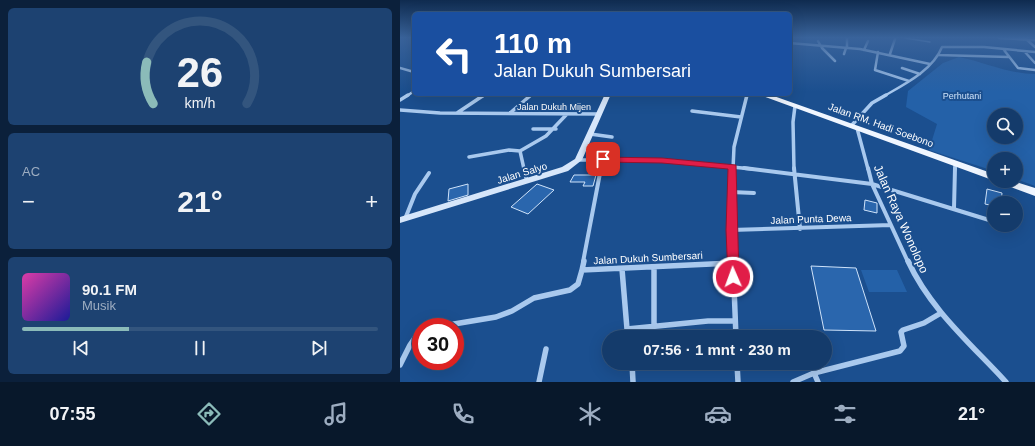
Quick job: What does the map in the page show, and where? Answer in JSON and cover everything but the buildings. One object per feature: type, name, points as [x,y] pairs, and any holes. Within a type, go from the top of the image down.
[{"type":"main road","name":"Jalan RM. Hadi Soebono","points":[[767,96],[987,176]]},
{"type":"main road","points":[[1023,188],[1035,192]]},
{"type":"street","points":[[830,56],[835,61]]},
{"type":"street","points":[[877,56],[875,70],[909,81]]},
{"type":"street","points":[[897,56],[930,64]]},
{"type":"street","points":[[854,127],[872,103],[920,74],[938,56]]},
{"type":"street","points":[[968,56],[1009,57],[1018,68],[1035,70]]},
{"type":"street","points":[[1028,56],[1035,64]]},
{"type":"street","points":[[400,68],[412,71]]},
{"type":"street","points":[[902,68],[920,74]]},
{"type":"street","points":[[400,100],[412,92]]},
{"type":"street","points":[[457,114],[482,96]]},
{"type":"street","name":"Jalan Dukuh Mijen","points":[[509,114],[530,96]]},
{"type":"street","points":[[607,96],[578,160],[662,160],[872,184],[987,219]]},
{"type":"street","points":[[736,330],[731,230],[731,192],[734,148],[746,96]]},
{"type":"street","points":[[795,106],[793,122],[794,174],[800,229]]},
{"type":"street","name":"Jalan Dukuh Mijen","points":[[400,110],[457,114],[599,114]]},
{"type":"street","points":[[692,110],[710,114],[741,117]]},
{"type":"street","points":[[469,157],[510,150],[520,151],[538,142],[556,129],[567,114]]},
{"type":"street","name":"Jalan Raya Wonolopo","points":[[854,127],[872,184],[918,283],[942,313],[1006,382]]},
{"type":"street","points":[[533,129],[556,129]]},
{"type":"street","points":[[590,134],[612,137]]},
{"type":"street","points":[[520,151],[527,181]]},
{"type":"street","name":"Jalan Dukuh Sumbersari","points":[[603,159],[582,270],[733,263]]},
{"type":"street","name":"Jalan Salyo","points":[[402,219],[566,169],[578,160]]},
{"type":"street","points":[[954,164],[954,208]]},
{"type":"street","points":[[402,219],[429,172]]},
{"type":"street","points":[[731,192],[754,193]]},
{"type":"street","name":"Jalan Punta Dewa","points":[[731,230],[890,225]]},
{"type":"street","points":[[654,267],[654,327]]},
{"type":"street","points":[[622,269],[627,329],[708,321],[735,321]]},
{"type":"street","points":[[464,322],[496,317],[512,311],[534,298],[570,290],[578,284],[582,270]]},
{"type":"street","points":[[793,382],[814,373],[900,351],[904,346],[901,332],[903,330],[924,323],[942,313]]},
{"type":"street","points":[[400,365],[412,342]]},
{"type":"street","points":[[539,382],[546,349]]},
{"type":"street","points":[[632,370],[632,382]]},
{"type":"street","points":[[737,370],[738,382]]},
{"type":"street","points":[[814,373],[818,382]]},
{"type":"green space","name":"Perhutani","points":[[959,57],[1006,70],[1035,74],[1035,186],[1023,182],[1023,152],[987,152],[987,169],[929,150],[937,124],[906,107],[908,91],[943,63]]},
{"type":"green space","points":[[861,270],[897,270],[907,292],[869,292]]},
{"type":"route","points":[[603,159],[662,160],[707,163],[733,167],[731,192],[731,230],[733,277]]}]
